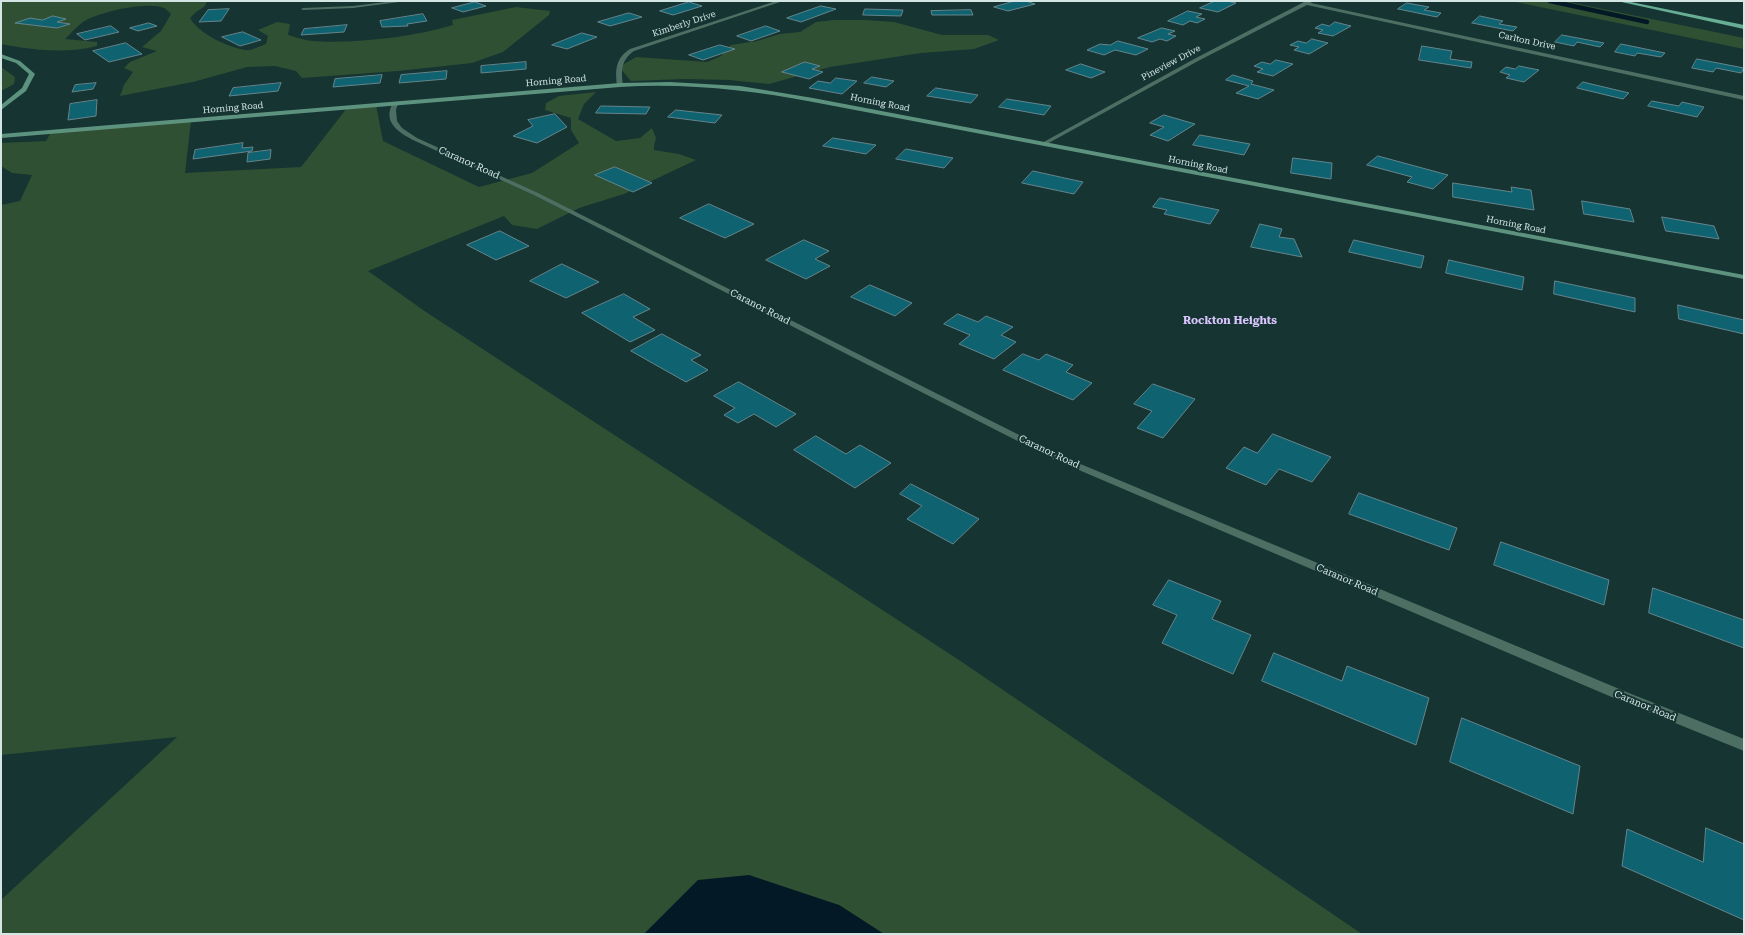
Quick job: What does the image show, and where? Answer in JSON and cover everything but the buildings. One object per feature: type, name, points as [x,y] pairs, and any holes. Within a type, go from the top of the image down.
[{"type":"main road","points":[[1619,1],[1744,27]]},
{"type":"street","points":[[303,9],[353,7],[405,1]]},
{"type":"street","name":"Kimberly Drive","points":[[620,85],[618,69],[620,61],[632,50],[781,1]]},
{"type":"street","name":"Carlton Drive","points":[[1308,2],[1744,98]]},
{"type":"street","name":"Pineview Drive","points":[[1043,144],[1198,59],[1308,2]]},
{"type":"street","points":[[1,56],[11,58],[26,66],[32,74],[31,82],[24,91],[1,108]]},
{"type":"street","name":"Horning Road","points":[[1,136],[620,85],[692,83],[757,89],[1744,277]]},
{"type":"street","name":"Caranor Road","points":[[395,104],[392,111],[393,119],[399,129],[415,139],[536,194],[1056,457],[1610,691],[1744,745]]},
{"type":"green space","points":[[1,1],[207,1],[205,6],[190,18],[194,24],[214,39],[230,46],[245,50],[253,49],[266,44],[268,36],[258,30],[277,22],[290,24],[288,35],[312,41],[328,42],[383,39],[420,33],[453,25],[452,20],[516,7],[550,11],[549,15],[503,52],[472,63],[398,71],[302,78],[296,71],[275,66],[247,67],[193,82],[120,96],[124,85],[133,72],[124,68],[130,62],[157,51],[142,47],[161,31],[171,14],[166,9],[156,6],[135,7],[111,11],[90,18],[83,22],[65,39],[97,42],[97,46],[73,50],[49,50],[1,44]]},
{"type":"green space","points":[[1511,1],[1564,1],[1744,38],[1744,49]]},
{"type":"green space","points":[[834,20],[894,22],[942,35],[988,35],[999,40],[974,49],[921,53],[830,67],[769,84],[729,80],[685,79],[631,81],[619,67],[636,57],[707,62],[721,56],[731,45],[757,41],[780,34],[800,32],[816,22]]},
{"type":"green space","points":[[1,67],[15,77],[14,84],[1,91]]},
{"type":"green space","points":[[596,92],[584,104],[578,119],[616,141],[640,138],[652,128],[656,138],[654,150],[679,154],[696,160],[624,194],[579,208],[537,229],[512,225],[504,216],[368,271],[426,312],[959,660],[1362,934],[884,934],[839,905],[698,880],[644,934],[1,934],[1,900],[177,737],[1,755],[1,205],[20,201],[32,175],[12,173],[1,166],[1,143],[46,141],[51,132],[191,121],[185,173],[301,167],[347,108],[376,105],[383,141],[479,187],[532,173],[579,143],[571,130],[571,118],[545,110],[546,103],[559,96]]},
{"type":"water","points":[[749,875],[839,905],[884,934],[644,934],[698,880]]},
{"type":"waterway","points":[[1550,1],[1647,22]]},
{"type":"district","name":"Rockton Heights","points":[[1230,321]]}]
